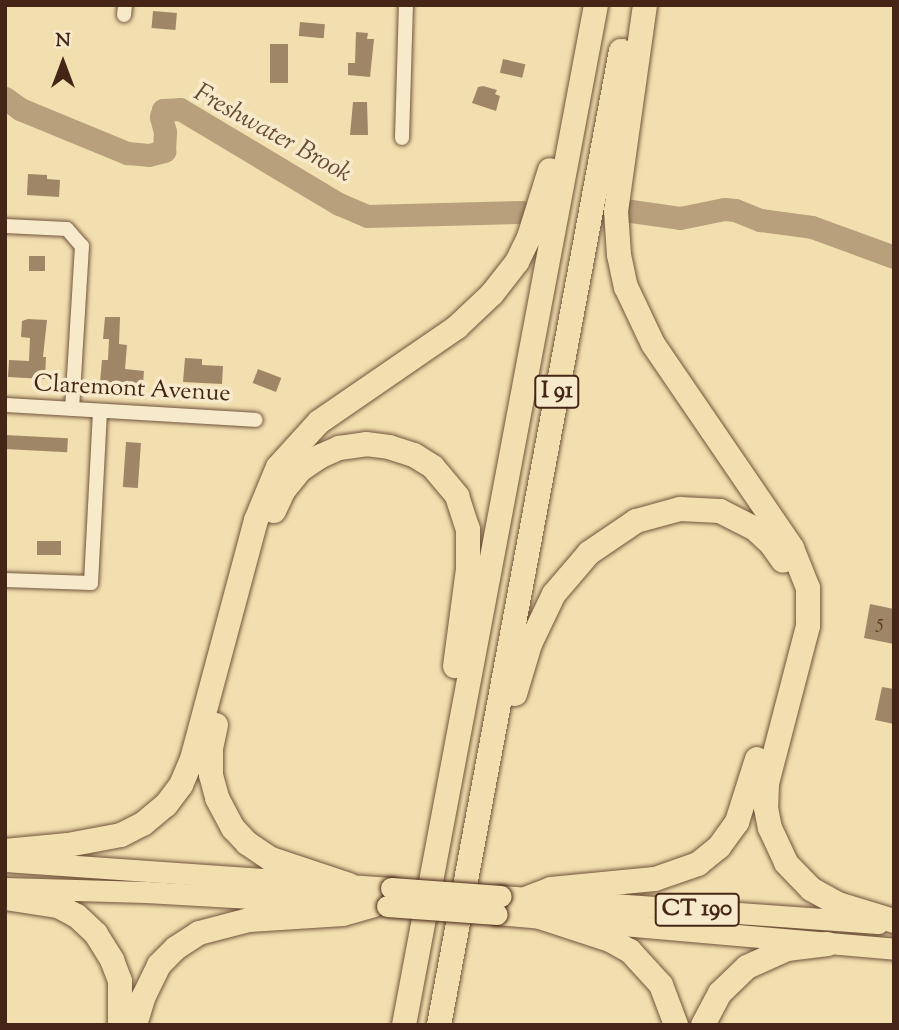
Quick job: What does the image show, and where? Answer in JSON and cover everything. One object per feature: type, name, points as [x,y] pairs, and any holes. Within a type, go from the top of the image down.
[{"type":"highway","name":"I 91","points":[[404,1025],[596,5]]},
{"type":"highway","name":"I 91","points":[[439,1025],[630,5]]},
{"type":"highway","points":[[645,5],[617,200],[617,240],[626,287],[653,344],[792,548],[808,588],[808,630],[766,790],[770,828],[786,863],[811,889],[838,904],[894,922]]},
{"type":"highway","points":[[5,851],[77,844],[121,835],[152,818],[174,796],[192,759],[256,520],[278,467],[319,422],[457,327],[502,283],[529,237],[556,147],[576,113]]},
{"type":"highway","points":[[349,885],[281,863],[247,844],[221,809],[210,764],[214,733],[277,504],[288,484],[303,467],[339,448],[381,445],[421,458],[452,488],[466,517],[468,569],[442,759],[447,797]]},
{"type":"highway","points":[[484,779],[503,746],[524,660],[541,617],[568,575],[600,544],[642,519],[694,508],[720,511],[740,519],[772,545],[790,579],[793,618],[748,792],[731,831],[706,859],[676,874],[627,884],[551,889],[534,907],[630,951],[661,985],[676,1025]]},
{"type":"highway","points":[[5,898],[58,906],[77,916],[96,934],[113,960],[120,981],[120,1025]]},
{"type":"highway","points":[[135,1025],[144,996],[159,965],[176,948],[199,933],[249,920],[343,914],[384,900]]},
{"type":"highway","points":[[703,1025],[720,993],[747,967],[787,949],[828,944]]},
{"type":"highway","points":[[446,989],[451,1025]]},
{"type":"main road","name":"CT 190","points":[[5,861],[349,885],[384,900]]},
{"type":"main road","name":"CT 190","points":[[5,888],[384,900],[894,922]]},
{"type":"main road","name":"CT 190","points":[[534,907],[828,944],[894,949]]},
{"type":"street","points":[[401,138],[406,5]]},
{"type":"street","points":[[5,226],[67,229],[82,246],[72,409]]},
{"type":"street","name":"Claremont Avenue","points":[[5,405],[256,421]]},
{"type":"street","points":[[5,580],[91,583],[100,412]]},
{"type":"building","points":[[153,11],[177,13],[175,30],[152,28]]},
{"type":"building","points":[[300,22],[325,24],[324,38],[299,36]]},
{"type":"building","points":[[356,32],[368,33],[367,39],[374,39],[370,77],[348,75],[348,63],[355,63]]},
{"type":"building","points":[[270,44],[288,44],[288,83],[270,83]]},
{"type":"building","points":[[503,59],[525,64],[522,78],[500,73]]},
{"type":"building","points":[[478,87],[497,90],[495,94],[500,96],[496,111],[472,103]]},
{"type":"building","points":[[353,102],[367,102],[368,135],[350,135]]},
{"type":"building","points":[[28,174],[47,175],[47,179],[60,180],[59,197],[27,195]]},
{"type":"building","points":[[29,256],[45,256],[45,271],[29,271]]},
{"type":"building","points":[[105,317],[120,317],[119,344],[127,345],[125,369],[144,371],[143,384],[100,382],[102,360],[108,360],[109,339],[103,339]]},
{"type":"building","points":[[47,320],[43,357],[46,357],[45,379],[8,377],[9,360],[29,361],[30,338],[21,337],[22,321]]},
{"type":"building","points":[[185,358],[202,359],[202,365],[223,366],[222,384],[183,382]]},
{"type":"building","points":[[258,369],[281,378],[276,392],[253,383]]},
{"type":"building","points":[[5,435],[68,438],[67,452],[5,449]]},
{"type":"building","points":[[126,442],[141,443],[138,488],[123,487]]},
{"type":"building","points":[[37,541],[61,541],[61,555],[37,555]]},
{"type":"building","points":[[870,604],[894,609],[894,644],[864,638]]},
{"type":"building","points":[[882,687],[894,689],[894,724],[875,720]]},
{"type":"waterway","name":"Freshwater Brook","points":[[5,98],[20,109],[127,153],[149,155],[164,151],[165,132],[161,117],[163,110],[180,109],[339,204],[367,216],[522,212]]},
{"type":"waterway","name":"Freshwater Brook","points":[[631,211],[680,218],[724,209],[735,210],[760,220],[812,227],[894,257]]}]
